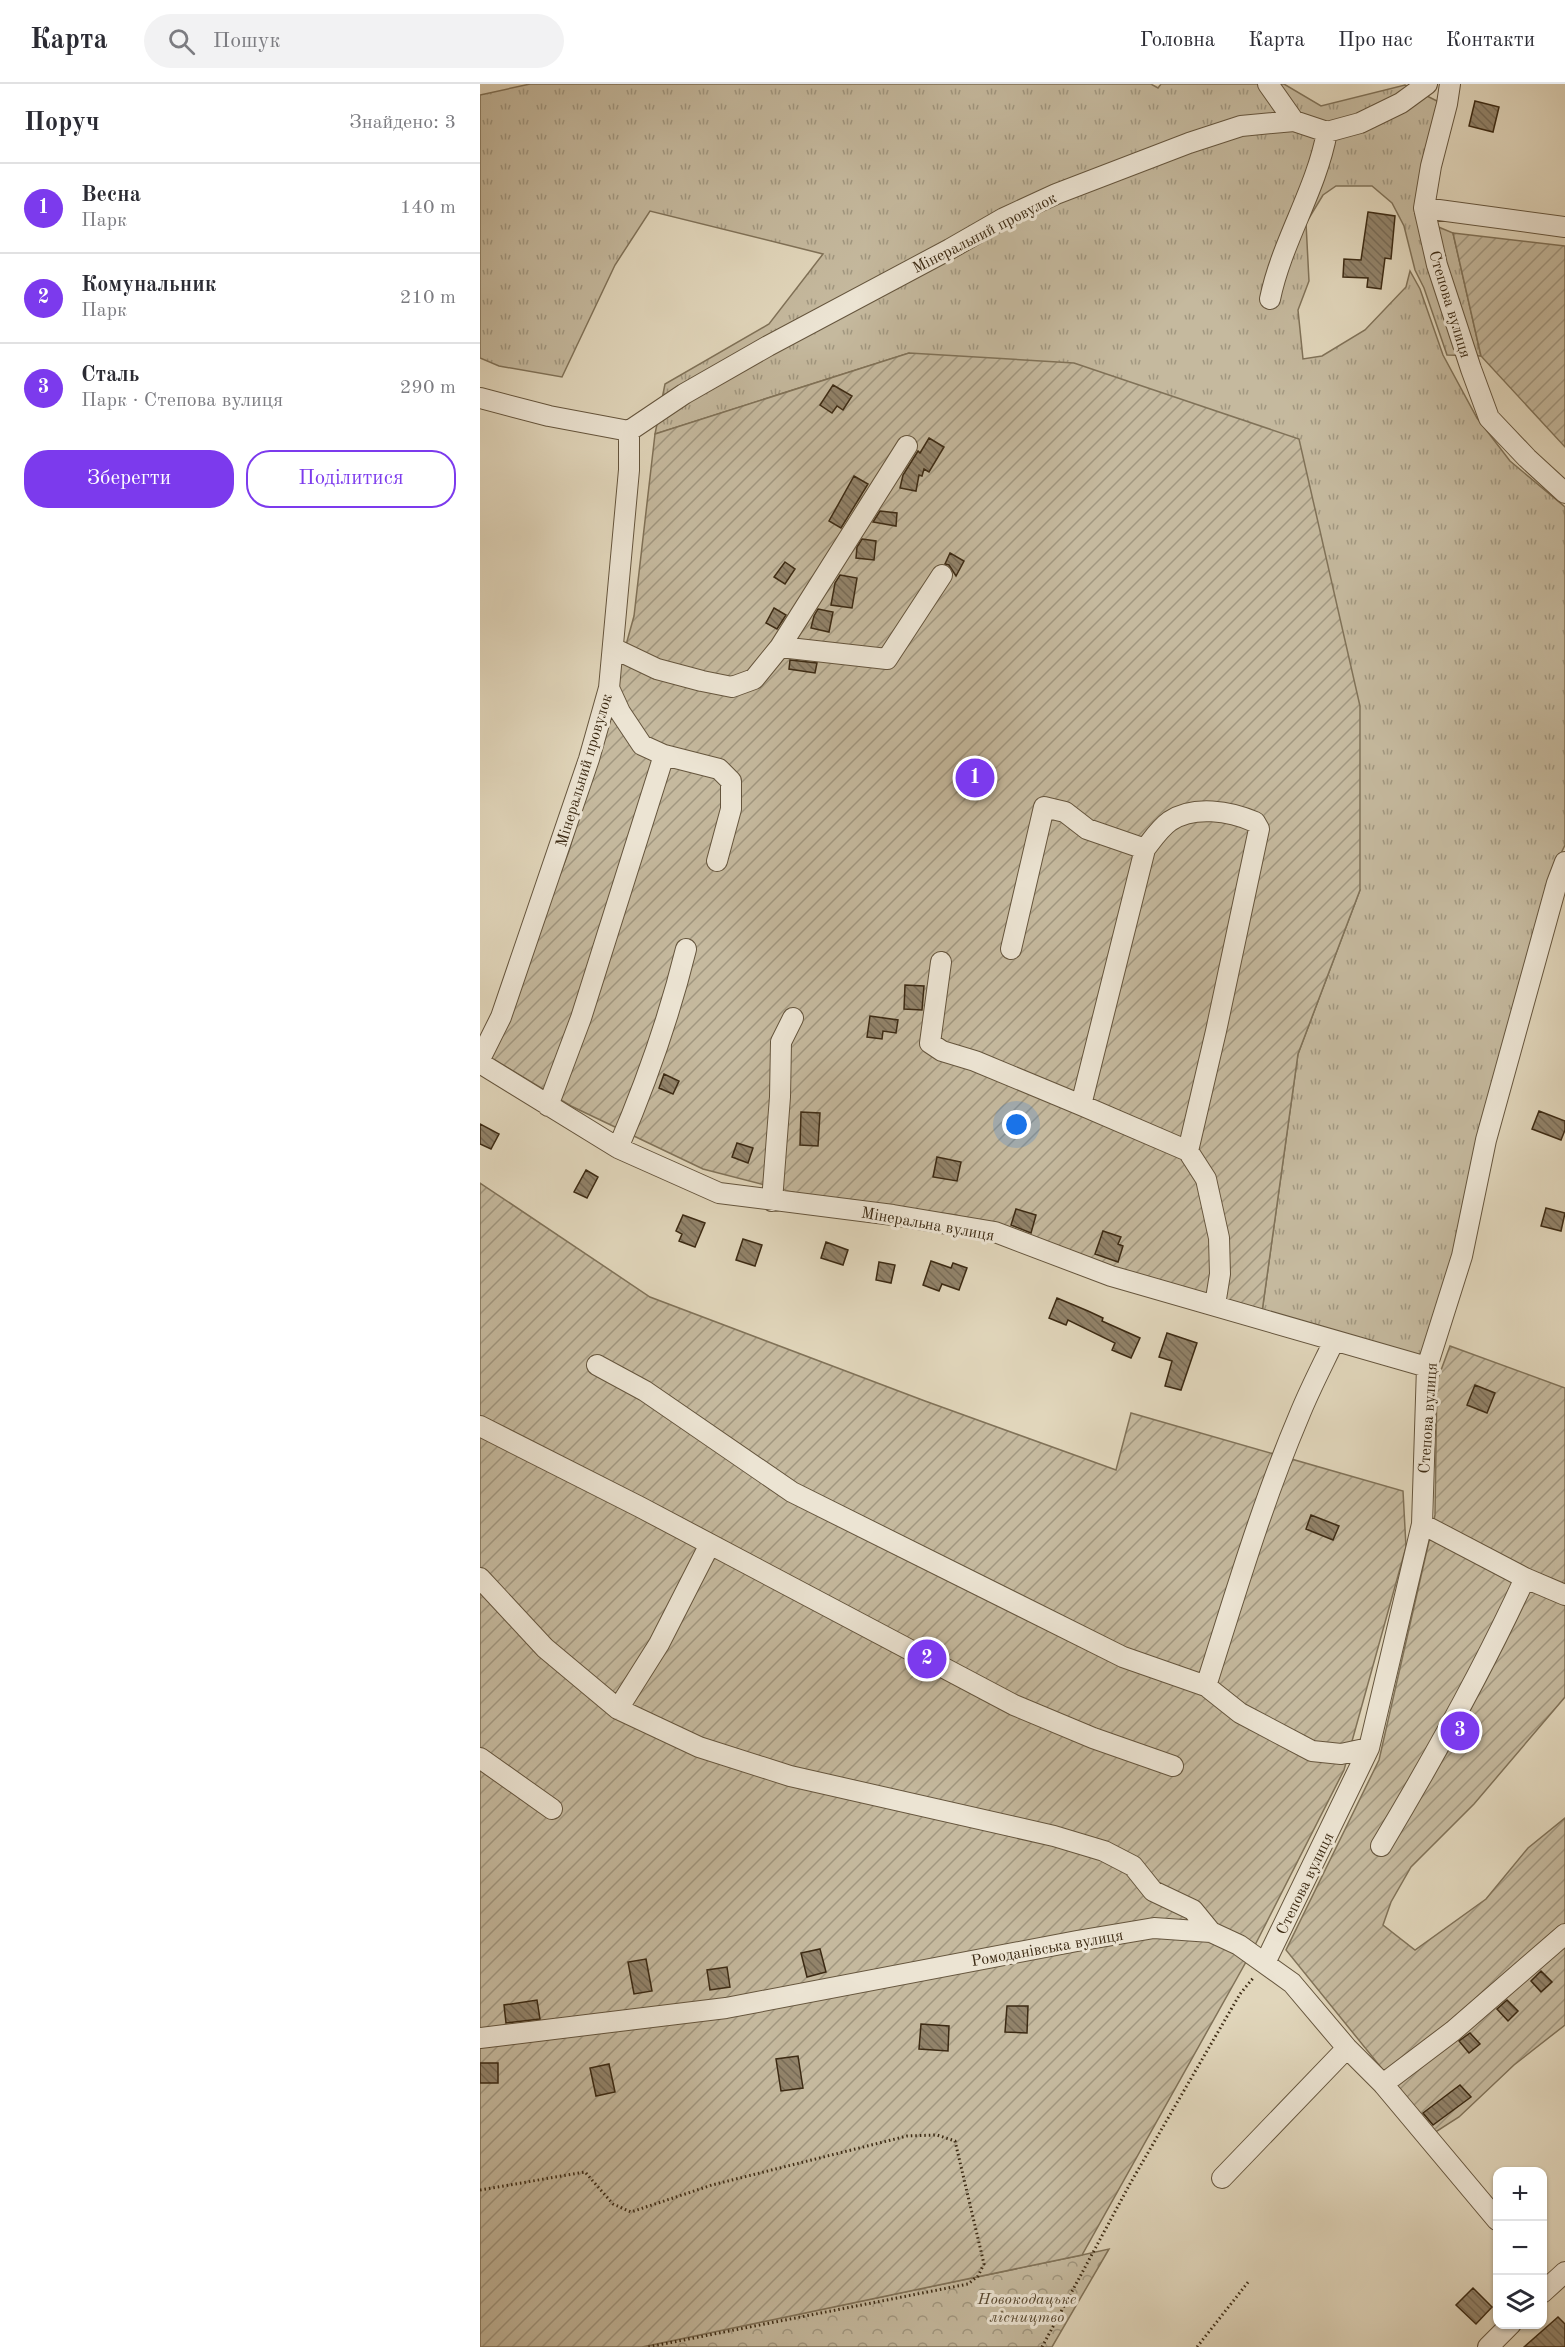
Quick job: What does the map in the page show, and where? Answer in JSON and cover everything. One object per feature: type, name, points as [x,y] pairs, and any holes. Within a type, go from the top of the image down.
[{"type":"street","points":[[1268,84],[1294,121]]},
{"type":"street","points":[[1270,299],[1276,270],[1322,158],[1327,132],[1370,118],[1401,103],[1427,84]]},
{"type":"street","name":"Степова вулиця","points":[[1450,84],[1424,208],[1437,265],[1489,418],[1527,458],[1565,492]]},
{"type":"street","name":"Мінеральний провулок","points":[[480,1061],[501,1017],[589,759],[609,688],[629,470],[629,431],[684,394],[768,346],[1035,203],[1178,147],[1241,126],[1294,121],[1327,132]]},
{"type":"street","points":[[1424,208],[1565,227]]},
{"type":"street","points":[[480,398],[549,416],[629,431]]},
{"type":"street","points":[[613,648],[657,669],[732,687],[754,679],[780,647],[907,446]]},
{"type":"street","points":[[780,647],[887,659],[942,575]]},
{"type":"street","points":[[609,688],[620,712],[642,745],[664,755],[719,769],[731,781],[731,809],[717,861]]},
{"type":"street","points":[[548,1106],[581,1018],[664,755]]},
{"type":"street","points":[[1011,949],[1044,807],[1065,812],[1087,829],[1145,849]]},
{"type":"street","points":[[1081,1105],[1145,849],[1170,821],[1196,813],[1214,811],[1246,818],[1255,822],[1258,829],[1219,1019],[1188,1151]]},
{"type":"street","name":"Степова вулиця","points":[[1265,1963],[1369,1748],[1422,1524],[1427,1367],[1462,1256],[1486,1140],[1557,883],[1565,862]]},
{"type":"street","points":[[618,1148],[644,1088],[673,1003],[686,949]]},
{"type":"street","points":[[941,962],[930,1043],[942,1051],[975,1061],[1188,1151],[1206,1179],[1219,1238],[1220,1274],[1215,1305]]},
{"type":"street","points":[[772,1201],[780,1109],[781,1042],[793,1018]]},
{"type":"street","name":"Мінеральна вулиця","points":[[480,1061],[548,1106],[618,1148],[719,1193],[893,1215],[995,1232],[1111,1276],[1427,1367]]},
{"type":"street","points":[[1206,1686],[1274,1483],[1299,1416],[1334,1341]]},
{"type":"street","points":[[597,1365],[645,1391],[792,1492],[1123,1657],[1206,1686],[1240,1713],[1312,1751],[1341,1754],[1369,1748]]},
{"type":"street","points":[[480,1426],[710,1544],[1014,1705],[1093,1738],[1173,1766]]},
{"type":"street","points":[[1422,1524],[1525,1578],[1565,1595]]},
{"type":"street","points":[[618,1709],[659,1644],[710,1544]]},
{"type":"street","points":[[480,1578],[545,1648],[618,1709],[699,1747],[790,1776],[1054,1836],[1104,1851],[1133,1866],[1153,1891],[1193,1910],[1211,1932]]},
{"type":"street","points":[[1381,1846],[1416,1789],[1495,1644],[1525,1578]]},
{"type":"street","points":[[480,1758],[552,1809]]},
{"type":"street","name":"Ромоданівська вулиця","points":[[480,2038],[726,2008],[1154,1928],[1211,1932],[1239,1945],[1292,1983],[1347,2048],[1383,2084],[1493,2215]]},
{"type":"street","points":[[1383,2084],[1453,2031],[1565,1934]]},
{"type":"street","points":[[1222,2178],[1347,2048]]},
{"type":"street","points":[[1488,2347],[1507,2329]]},
{"type":"path","points":[[1042,2347],[1131,2182],[1222,2024],[1240,1994],[1265,1963]]},
{"type":"path","points":[[480,2190],[585,2172],[613,2204],[631,2212],[712,2185],[907,2136],[937,2135],[955,2141],[984,2264],[978,2276],[968,2284],[648,2347]]},
{"type":"path","points":[[1197,2347],[1249,2281]]},
{"type":"green space","points":[[530,84],[1151,84],[1158,88],[1161,84],[1284,84],[1321,106],[1405,85],[1443,104],[1417,218],[1453,233],[1481,356],[1447,355],[1424,288],[1415,270],[1404,226],[1392,203],[1372,186],[1336,186],[1323,195],[1306,223],[1309,281],[1298,310],[1303,359],[1322,356],[1365,330],[1406,287],[1410,271],[1420,289],[1443,355],[1477,418],[1510,461],[1565,507],[1565,845],[1547,882],[1455,1247],[1423,1359],[1262,1312],[1298,1054],[1360,890],[909,353],[655,434],[665,384],[769,324],[823,254],[650,211],[615,265],[562,377],[499,366],[480,358],[480,95]]},
{"type":"green space","points":[[1453,233],[1565,246],[1565,447],[1481,356]]},
{"type":"green space","points":[[909,353],[1074,363],[1299,439],[1360,706],[1360,890],[1298,1054],[1262,1312],[1137,1279],[956,1215],[812,1197],[703,1169],[571,1106],[490,1057],[569,851],[634,616],[655,434]]},
{"type":"green space","points":[[480,1183],[650,1297],[1116,1470],[1131,1413],[1403,1491],[1406,1547],[1344,1770],[1251,1953],[1082,2255],[642,2347],[480,2347]]},
{"type":"green space","points":[[1450,1346],[1565,1388],[1565,1697],[1474,1804],[1411,1867],[1391,1902],[1383,1925],[1415,1950],[1486,1899],[1528,1848],[1565,1818],[1565,2025],[1514,2065],[1459,2117],[1434,2133],[1286,1950],[1379,1760],[1435,1515],[1437,1381]]},
{"type":"green space","name":"Новокодацьке лісництво","points":[[1109,2249],[1052,2347],[642,2347],[1082,2255]]},
{"type":"building","points":[[1475,101],[1499,107],[1493,132],[1469,126]]},
{"type":"building","points":[[1368,212],[1395,216],[1391,259],[1385,258],[1381,289],[1367,287],[1368,278],[1343,277],[1344,259],[1361,260]]},
{"type":"building","points":[[833,385],[852,396],[843,410],[837,406],[832,413],[820,405]]},
{"type":"building","points":[[929,438],[944,447],[929,472],[924,469],[922,476],[919,475],[916,491],[900,488],[903,475]]},
{"type":"building","points":[[854,476],[868,484],[841,528],[829,521]]},
{"type":"building","points":[[880,511],[897,513],[896,526],[873,522]]},
{"type":"building","points":[[862,539],[876,541],[874,560],[856,558],[857,547]]},
{"type":"building","points":[[950,553],[964,561],[956,576],[949,565],[945,564]]},
{"type":"building","points":[[785,562],[795,569],[785,584],[774,577]]},
{"type":"building","points":[[840,575],[857,578],[852,608],[831,605],[835,583]]},
{"type":"building","points":[[774,608],[786,615],[777,629],[766,623]]},
{"type":"building","points":[[818,609],[833,612],[829,632],[811,628]]},
{"type":"building","points":[[790,660],[817,663],[815,673],[789,669]]},
{"type":"building","points":[[905,985],[924,986],[922,1010],[904,1009]]},
{"type":"building","points":[[870,1016],[898,1020],[896,1033],[883,1031],[882,1039],[867,1037]]},
{"type":"building","points":[[664,1074],[679,1081],[673,1094],[659,1088]]},
{"type":"building","points":[[1539,1111],[1565,1121],[1565,1130],[1561,1140],[1532,1129]]},
{"type":"building","points":[[801,1112],[820,1113],[818,1146],[800,1145]]},
{"type":"building","points":[[480,1124],[499,1134],[491,1149],[480,1144]]},
{"type":"building","points":[[737,1143],[753,1148],[748,1163],[732,1157]]},
{"type":"building","points":[[937,1157],[961,1162],[957,1181],[933,1177]]},
{"type":"building","points":[[586,1170],[598,1177],[587,1198],[574,1192]]},
{"type":"building","points":[[1546,1208],[1565,1213],[1561,1231],[1541,1226]]},
{"type":"building","points":[[1016,1209],[1036,1215],[1031,1233],[1011,1225]]},
{"type":"building","points":[[683,1215],[705,1223],[695,1247],[679,1241],[682,1234],[676,1231]]},
{"type":"building","points":[[1103,1231],[1121,1237],[1118,1244],[1123,1246],[1118,1262],[1095,1254]]},
{"type":"building","points":[[743,1239],[762,1245],[755,1266],[736,1260]]},
{"type":"building","points":[[826,1242],[848,1250],[843,1265],[821,1258]]},
{"type":"building","points":[[931,1261],[951,1268],[953,1263],[967,1268],[959,1290],[942,1284],[939,1291],[923,1285]]},
{"type":"building","points":[[879,1262],[895,1265],[891,1283],[876,1280]]},
{"type":"building","points":[[1057,1298],[1103,1318],[1102,1321],[1140,1338],[1131,1358],[1112,1350],[1115,1343],[1068,1320],[1066,1325],[1049,1318]]},
{"type":"building","points":[[1167,1333],[1197,1343],[1181,1390],[1165,1386],[1172,1361],[1159,1357]]},
{"type":"building","points":[[1475,1385],[1495,1393],[1487,1413],[1467,1405]]},
{"type":"building","points":[[1311,1515],[1339,1526],[1333,1540],[1306,1529]]},
{"type":"building","points":[[820,1949],[826,1972],[807,1977],[801,1953]]},
{"type":"building","points":[[646,1959],[652,1991],[634,1994],[628,1962]]},
{"type":"building","points":[[727,1967],[730,1987],[710,1990],[707,1970]]},
{"type":"building","points":[[1541,1971],[1552,1982],[1541,1992],[1531,1981]]},
{"type":"building","points":[[537,2000],[540,2019],[506,2023],[504,2005]]},
{"type":"building","points":[[1507,2000],[1518,2011],[1508,2021],[1497,2009]]},
{"type":"building","points":[[1007,2006],[1028,2006],[1027,2033],[1005,2032]]},
{"type":"building","points":[[921,2024],[949,2026],[948,2051],[919,2049]]},
{"type":"building","points":[[1470,2033],[1480,2044],[1469,2053],[1459,2041]]},
{"type":"building","points":[[798,2056],[803,2088],[781,2091],[776,2059]]},
{"type":"building","points":[[480,2063],[498,2063],[498,2083],[480,2083]]},
{"type":"building","points":[[609,2064],[615,2092],[596,2096],[590,2068]]},
{"type":"building","points":[[1460,2085],[1471,2097],[1433,2125],[1423,2113]]},
{"type":"building","points":[[1473,2288],[1492,2307],[1476,2324],[1456,2305]]},
{"type":"building","points":[[1558,2317],[1565,2324],[1565,2347],[1524,2347],[1547,2329]]},
{"type":"place","name":"Весна","points":[[975,778]]},
{"type":"place","name":"Комунальник","points":[[927,1659]]},
{"type":"place","name":"Сталь","points":[[1460,1731]]}]
